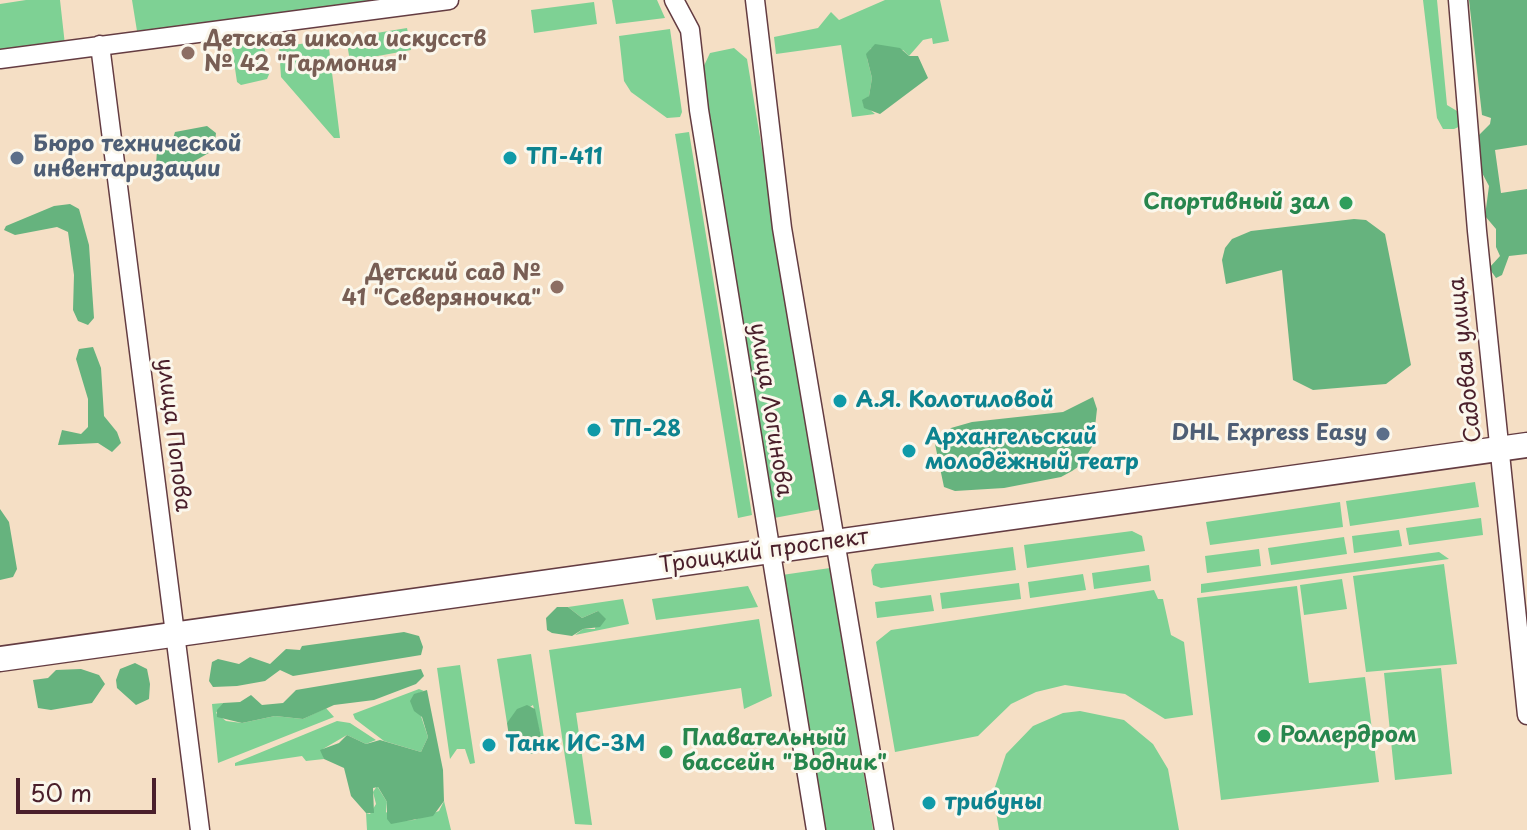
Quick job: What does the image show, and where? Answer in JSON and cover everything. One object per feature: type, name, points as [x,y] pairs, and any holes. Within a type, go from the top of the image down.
[{"type":"main road","name":"Троицкий проспект","points":[[0,659],[1527,445]]},
{"type":"street","points":[[0,59],[449,0]]},
{"type":"street","name":"улица Логинова","points":[[674,0],[690,30],[699,110],[768,551],[816,830]]},
{"type":"street","name":"улица Логинова","points":[[755,0],[782,228],[884,830]]},
{"type":"street","name":"Садовая улица","points":[[1458,0],[1527,715]]},
{"type":"street","name":"улица Попова","points":[[100,45],[200,830]]},
{"type":"green space","points":[[60,0],[65,45],[0,53],[0,4]]},
{"type":"green space","points":[[132,0],[379,0],[137,31]]},
{"type":"green space","points":[[612,0],[657,0],[665,18],[616,24]]},
{"type":"green space","points":[[885,0],[940,0],[949,41],[933,44],[932,38],[923,40],[909,56],[903,50],[871,48],[867,58],[872,78],[869,96],[863,104],[875,114],[852,117],[841,45],[776,54],[774,37],[818,28],[831,12],[839,20]]},
{"type":"green space","points":[[1423,0],[1437,0],[1447,105],[1462,114],[1463,125],[1454,129],[1443,129],[1437,118]]},
{"type":"green space","points":[[1469,0],[1527,0],[1527,145],[1495,150],[1501,193],[1527,189],[1527,254],[1509,256],[1502,275],[1496,278],[1489,268],[1500,256],[1496,247],[1496,229],[1485,216],[1489,186],[1480,169],[1478,136],[1490,124],[1491,118],[1482,115]]},
{"type":"green space","points":[[594,2],[597,24],[534,33],[531,10]]},
{"type":"green space","points":[[407,28],[411,50],[350,61],[346,38]]},
{"type":"green space","points":[[670,29],[682,112],[680,117],[667,118],[631,92],[624,81],[619,36]]},
{"type":"green space","points":[[257,39],[263,42],[270,72],[267,79],[241,85],[237,82],[232,48],[236,41]]},
{"type":"green space","points":[[328,40],[340,138],[334,138],[281,77],[279,47]]},
{"type":"green space","points":[[875,44],[900,48],[909,56],[918,56],[928,78],[880,114],[864,108],[862,100],[869,96],[872,78],[866,54]]},
{"type":"green space","points":[[734,48],[747,59],[822,509],[774,518],[702,70],[710,53]]},
{"type":"green space","points":[[207,126],[216,133],[214,150],[191,163],[156,166],[157,150],[171,145],[175,132]]},
{"type":"green space","points":[[689,132],[752,515],[738,518],[675,134]]},
{"type":"green space","points":[[70,204],[79,209],[89,245],[94,318],[88,325],[78,321],[73,310],[74,275],[68,232],[57,227],[15,235],[4,230],[6,226],[54,206]]},
{"type":"green space","points":[[1366,220],[1385,234],[1411,365],[1386,384],[1313,390],[1293,380],[1282,270],[1226,284],[1222,260],[1225,248],[1232,239],[1251,231]]},
{"type":"green space","points":[[93,347],[101,368],[104,416],[117,432],[121,443],[112,452],[98,443],[58,445],[62,430],[81,434],[88,427],[88,399],[76,359],[79,349]]},
{"type":"green space","points":[[1093,397],[1097,409],[1093,445],[1081,465],[1072,471],[1061,477],[1004,488],[955,491],[944,487],[935,444],[951,428],[972,422],[1063,412]]},
{"type":"green space","points":[[1475,482],[1479,507],[1350,526],[1346,501]]},
{"type":"green space","points":[[1340,502],[1343,527],[1210,545],[1206,522]]},
{"type":"green space","points":[[0,509],[9,522],[17,569],[13,577],[0,580]]},
{"type":"green space","points":[[1481,518],[1483,535],[1409,545],[1406,528]]},
{"type":"green space","points":[[1399,530],[1402,546],[1354,553],[1352,536]]},
{"type":"green space","points":[[1132,531],[1142,536],[1145,551],[1027,568],[1024,545]]},
{"type":"green space","points":[[1344,537],[1347,554],[1271,565],[1268,548]]},
{"type":"green space","points":[[1013,547],[1016,570],[881,588],[873,585],[871,570],[875,564]]},
{"type":"green space","points":[[1259,549],[1261,566],[1207,573],[1205,556]]},
{"type":"green space","points":[[1439,552],[1449,559],[1201,593],[1201,584]]},
{"type":"green space","points":[[1444,564],[1457,664],[1366,672],[1353,576]]},
{"type":"green space","points":[[1149,565],[1151,581],[1094,589],[1092,573]]},
{"type":"green space","points":[[830,568],[873,830],[824,830],[782,575]]},
{"type":"green space","points":[[1083,574],[1086,590],[1030,598],[1028,582]]},
{"type":"green space","points":[[1342,579],[1347,609],[1304,615],[1300,585]]},
{"type":"green space","points":[[1019,583],[1021,599],[942,609],[940,593]]},
{"type":"green space","points":[[748,586],[758,607],[656,620],[652,599]]},
{"type":"green space","name":"Роллердром","points":[[1297,586],[1309,683],[1365,677],[1379,782],[1221,800],[1197,598]]},
{"type":"green space","points":[[1154,590],[1158,599],[1163,599],[1171,635],[1184,642],[1193,715],[1165,719],[1125,694],[1065,685],[1036,692],[1011,704],[978,736],[895,752],[876,642],[891,630]]},
{"type":"green space","points":[[931,595],[934,611],[877,618],[875,602]]},
{"type":"green space","points":[[623,599],[629,624],[575,635],[583,629],[595,629],[598,611],[582,618],[568,607]]},
{"type":"green space","points":[[557,607],[568,607],[582,618],[598,611],[606,619],[600,627],[583,629],[572,636],[552,633],[547,630],[546,618]]},
{"type":"green space","points":[[759,619],[772,696],[744,709],[741,688],[576,713],[592,825],[575,824],[549,650]]},
{"type":"green space","points":[[404,632],[419,636],[423,647],[421,655],[293,676],[280,670],[265,681],[237,686],[213,687],[209,681],[212,662],[218,659],[239,664],[250,657],[270,664],[286,649],[300,650],[302,646]]},
{"type":"green space","points":[[531,654],[543,746],[533,705],[507,723],[497,659]]},
{"type":"green space","points":[[135,663],[147,669],[150,684],[149,699],[136,705],[117,688],[116,680],[120,669]]},
{"type":"green space","points":[[460,665],[475,763],[470,764],[465,749],[457,749],[450,759],[437,668]]},
{"type":"green space","points":[[1441,668],[1452,774],[1395,780],[1384,673]]},
{"type":"green space","points":[[81,669],[99,675],[105,684],[92,703],[51,710],[38,708],[33,680],[48,678],[56,670]]},
{"type":"green space","points":[[421,669],[424,676],[416,684],[374,700],[334,705],[303,719],[275,716],[242,723],[217,717],[217,710],[223,703],[240,702],[251,695],[262,705],[283,703],[296,690]]},
{"type":"green space","points":[[419,689],[424,691],[414,695],[428,737],[421,752],[384,741],[355,719],[353,714]]},
{"type":"green space","points":[[427,690],[443,770],[444,801],[433,816],[391,824],[387,819],[387,802],[378,787],[373,788],[374,813],[366,813],[351,796],[344,768],[324,759],[320,750],[339,743],[347,735],[366,744],[380,740],[421,752],[428,737],[422,717],[414,711],[410,701],[414,694]]},
{"type":"green space","points":[[223,703],[216,713],[226,721],[242,723],[275,716],[303,719],[326,708],[334,717],[218,763],[212,704]]},
{"type":"green space","points":[[527,705],[535,709],[543,746],[543,750],[531,754],[511,750],[507,723],[517,709]]},
{"type":"green space","points":[[1080,711],[1124,720],[1153,744],[1168,769],[1179,830],[999,830],[993,793],[1006,754],[1033,726],[1063,713]]},
{"type":"green space","points":[[337,721],[350,723],[376,740],[366,744],[347,735],[323,749],[324,759],[306,761],[302,756],[235,766],[235,763]]},
{"type":"green space","points":[[377,786],[387,802],[386,812],[398,821],[414,820],[439,811],[444,801],[451,830],[367,830],[366,813],[370,814],[376,804],[373,792]]},
{"type":"place","name":"Детская школа искусств № 42 \"Гармония\"","points":[[188,53]]},
{"type":"place","name":"Бюро технической инвентаризации","points":[[17,158]]},
{"type":"place","name":"ТП-411","points":[[510,158]]},
{"type":"place","name":"Спортивный зал","points":[[1346,203]]},
{"type":"place","name":"Детский сад № 41 \"Северяночка\"","points":[[557,287]]},
{"type":"place","name":"А.Я. Колотиловой","points":[[840,401]]},
{"type":"place","name":"ТП-28","points":[[594,430]]},
{"type":"place","name":"DHL Express Easy","points":[[1383,434]]},
{"type":"place","name":"Архангельский молодёжный театр","points":[[909,451]]},
{"type":"place","name":"Роллердром","points":[[1264,736]]},
{"type":"place","name":"Танк ИС-3М","points":[[489,745]]},
{"type":"place","name":"Плавательный бассейн \"Водник\"","points":[[666,752]]},
{"type":"place","name":"трибуны","points":[[929,803]]}]
